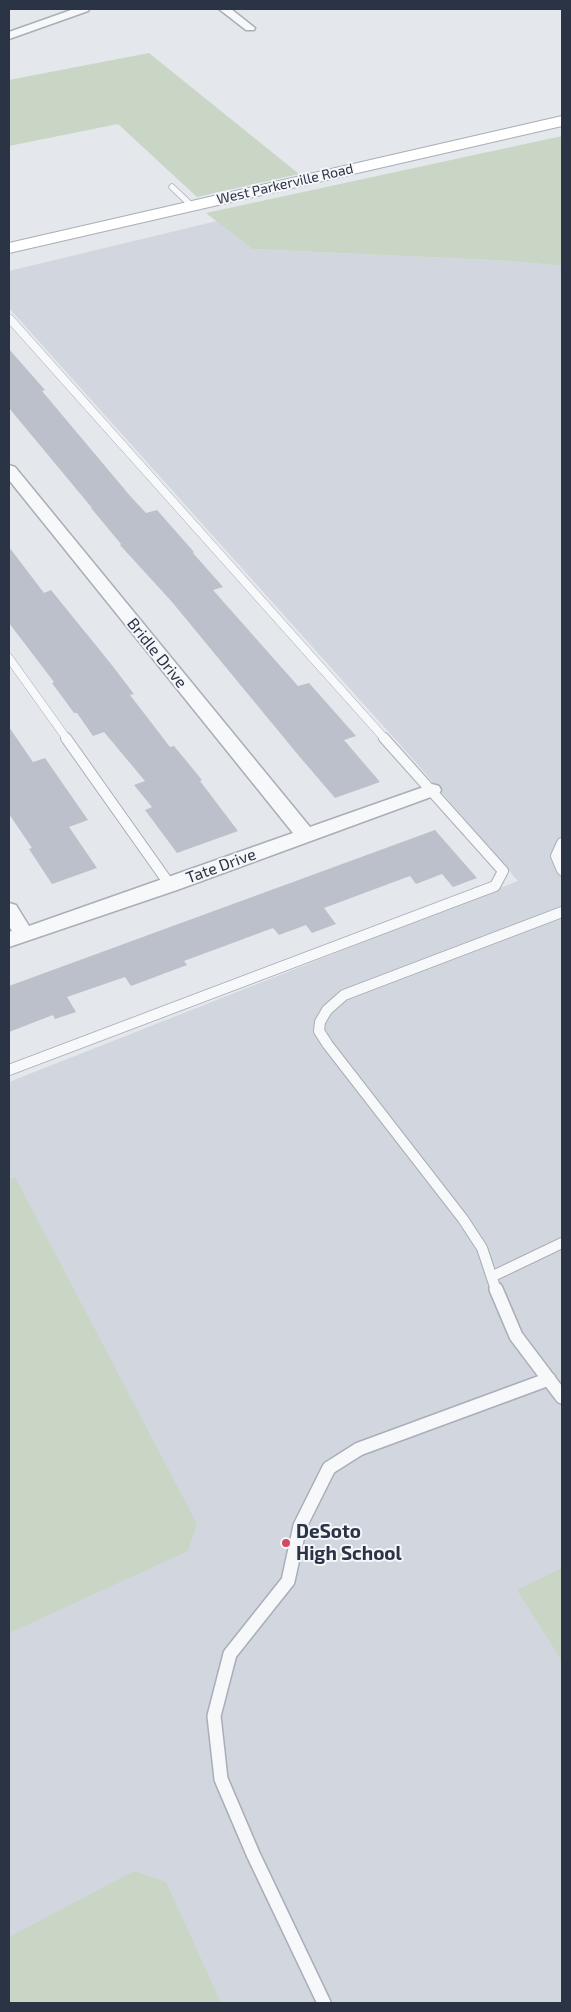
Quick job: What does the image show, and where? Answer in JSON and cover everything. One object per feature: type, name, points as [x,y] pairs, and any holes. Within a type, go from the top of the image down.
[{"type":"main road","name":"West Parkerville Road","points":[[9,248],[562,121]]},
{"type":"street","points":[[9,36],[84,9]]},
{"type":"street","points":[[224,9],[250,28]]},
{"type":"street","name":"Bridle Drive","points":[[9,470],[306,836]]},
{"type":"street","name":"Tate Drive","points":[[16,937],[170,885],[432,790]]},
{"type":"street","points":[[9,910],[16,937]]},
{"type":"lane","points":[[172,187],[191,206]]},
{"type":"lane","points":[[9,318],[503,871],[495,886],[9,1070]]},
{"type":"lane","points":[[9,658],[170,885]]},
{"type":"lane","points":[[562,843],[556,856],[562,870]]},
{"type":"lane","points":[[562,912],[344,995],[327,1010],[320,1022],[319,1031],[463,1220],[482,1248],[501,1304],[516,1336],[562,1397]]},
{"type":"lane","points":[[493,1276],[562,1242]]},
{"type":"lane","points":[[324,2003],[253,1854],[221,1779],[214,1716],[230,1654],[288,1581],[300,1526],[329,1468],[359,1449],[549,1379]]},
{"type":"shaded area","name":"DeSoto High School","points":[[217,221],[252,249],[512,261],[562,266],[562,2003],[9,2003],[9,1082],[518,881],[412,758],[9,308],[9,271]]},
{"type":"green space","points":[[149,53],[299,174],[197,197],[118,124],[9,146],[9,80]]},
{"type":"green space","points":[[562,136],[562,266],[512,261],[252,249],[206,213]]},
{"type":"green space","points":[[15,1177],[197,1524],[188,1551],[9,1633],[9,1179]]},
{"type":"green space","points":[[562,1568],[562,1661],[517,1590]]},
{"type":"green space","points":[[134,1871],[166,1882],[221,2003],[9,2003],[9,1937]]},
{"type":"building","points":[[9,349],[45,390],[42,391],[131,497],[146,513],[157,510],[194,552],[223,587],[213,590],[298,686],[309,683],[356,736],[344,740],[380,782],[335,798],[299,756],[172,602],[120,545],[92,508],[9,408]]},
{"type":"building","points":[[9,547],[44,593],[51,590],[111,664],[134,694],[130,695],[170,747],[174,746],[202,780],[200,781],[238,831],[177,853],[145,810],[152,807],[134,785],[145,781],[104,732],[93,736],[77,713],[74,713],[52,683],[54,682],[9,623]]},
{"type":"building","points":[[9,727],[33,762],[45,758],[88,820],[69,827],[97,868],[52,884],[29,849],[32,848],[9,814]]},
{"type":"building","points":[[435,830],[477,878],[453,887],[442,874],[416,884],[410,876],[324,908],[336,924],[312,933],[306,925],[279,935],[273,928],[184,961],[187,965],[131,986],[125,977],[67,997],[76,1012],[55,1019],[53,1015],[9,1032],[9,986]]},
{"type":"place","name":"DeSoto High School","points":[[286,1543]]}]
